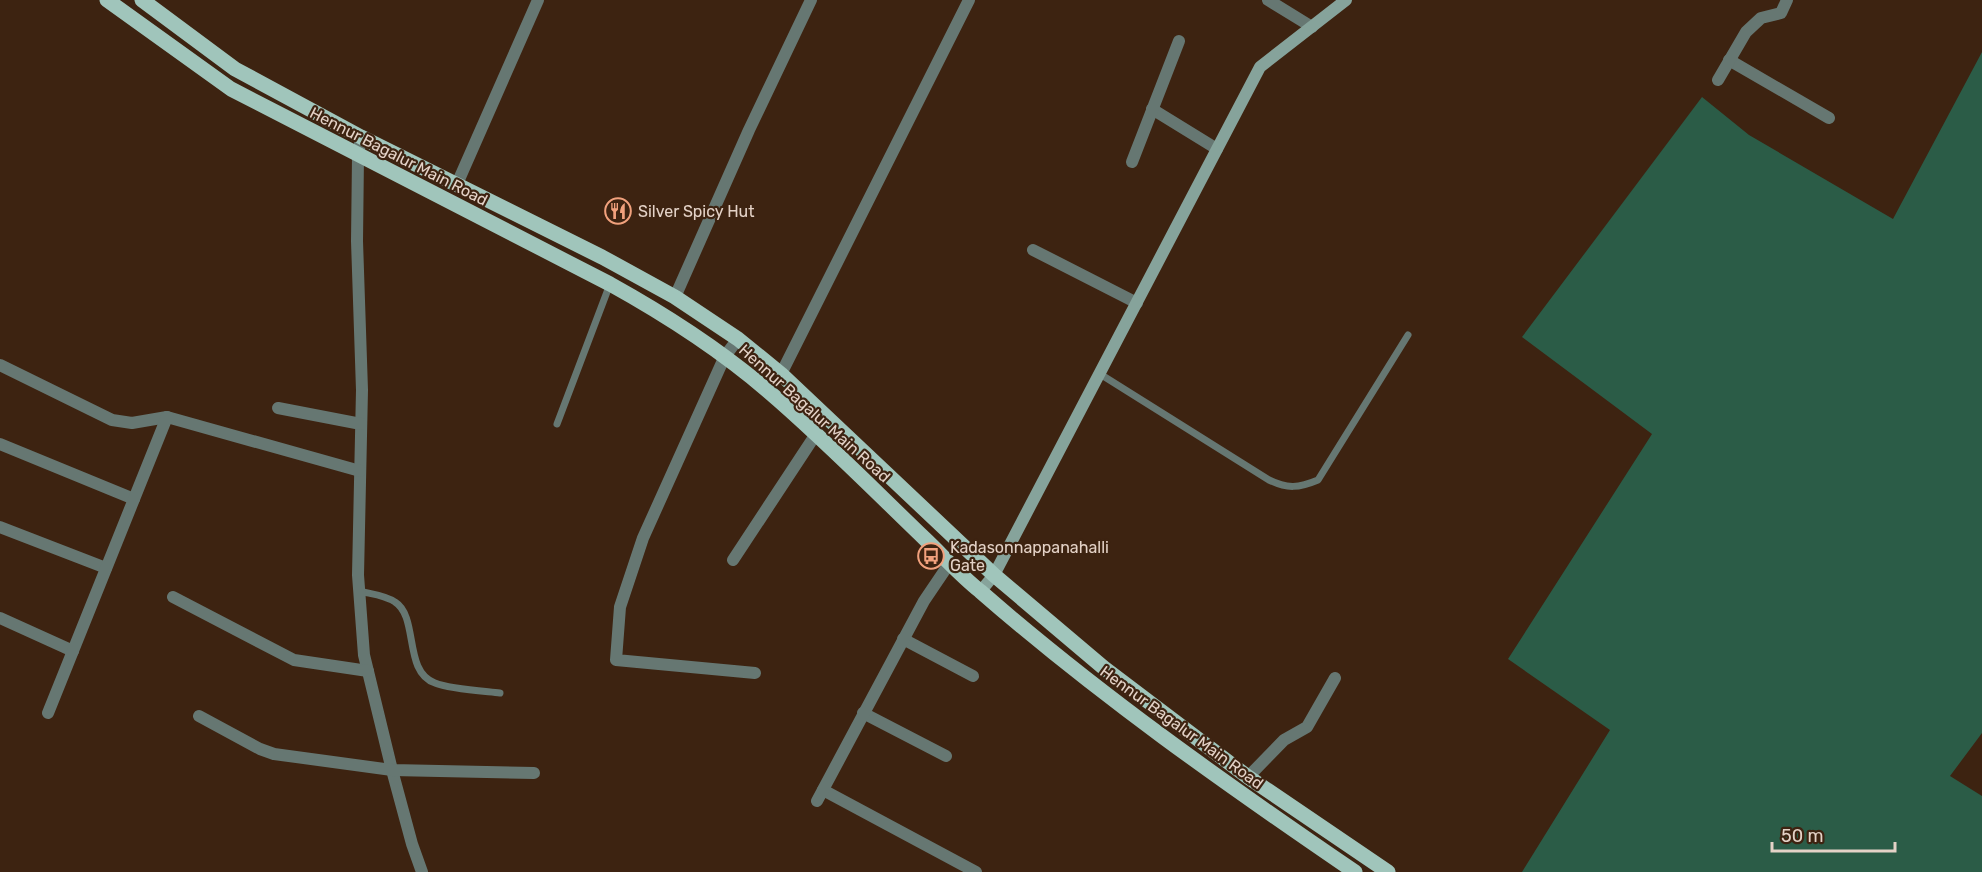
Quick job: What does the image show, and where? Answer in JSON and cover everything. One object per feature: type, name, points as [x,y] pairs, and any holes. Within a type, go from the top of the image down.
[{"type":"main road","name":"Hennur Bagalur Main Road","points":[[108,0],[231,89],[610,284],[660,312],[725,356],[816,434],[980,592],[1084,678],[1236,791],[1354,872]]},
{"type":"main road","name":"Hennur Bagalur Main Road","points":[[142,0],[236,69],[361,137],[602,257],[675,297],[738,339],[781,374],[994,575],[1104,668],[1248,777],[1388,872]]},
{"type":"street","points":[[457,184],[538,0]]},
{"type":"street","points":[[675,297],[748,130],[811,0]]},
{"type":"street","points":[[781,374],[969,0]]},
{"type":"street","points":[[1268,0],[1312,27]]},
{"type":"street","points":[[980,592],[994,575],[1260,67],[1346,0]]},
{"type":"street","points":[[1718,80],[1746,32],[1761,18],[1781,13],[1787,0]]},
{"type":"street","points":[[1132,162],[1179,41]]},
{"type":"street","points":[[1730,60],[1829,118]]},
{"type":"street","points":[[1152,109],[1217,149]]},
{"type":"street","points":[[361,137],[358,156],[357,241],[361,424],[358,574],[364,655],[392,770],[422,872]]},
{"type":"street","points":[[1033,250],[1137,303]]},
{"type":"street","points":[[738,339],[725,356],[643,538],[620,607],[616,660],[755,673]]},
{"type":"street","points":[[0,365],[112,420],[132,423],[166,417],[360,471]]},
{"type":"street","points":[[278,408],[361,424]]},
{"type":"street","points":[[48,712],[166,417]]},
{"type":"street","points":[[733,560],[816,434]]},
{"type":"street","points":[[0,444],[134,499]]},
{"type":"street","points":[[0,527],[106,568]]},
{"type":"street","points":[[949,564],[924,601],[820,795],[976,872]]},
{"type":"street","points":[[173,597],[294,660],[368,671]]},
{"type":"street","points":[[0,618],[73,651]]},
{"type":"street","points":[[903,639],[973,676]]},
{"type":"street","points":[[1248,777],[1284,740],[1306,727],[1335,678]]},
{"type":"street","points":[[863,713],[946,756]]},
{"type":"street","points":[[199,716],[260,749],[274,754],[392,770],[534,773]]},
{"type":"lane","points":[[558,424],[610,284]]},
{"type":"lane","points":[[1100,374],[1269,480],[1282,486],[1304,486],[1317,480],[1408,335]]},
{"type":"lane","points":[[359,591],[382,596],[397,603],[405,614],[416,662],[423,674],[433,683],[500,693]]},
{"type":"green space","points":[[1982,52],[1982,733],[1950,776],[1982,796],[1982,872],[1522,872],[1610,730],[1508,659],[1652,434],[1522,337],[1702,97],[1749,135],[1893,219]]},
{"type":"place","name":"Silver Spicy Hut","points":[[618,211]]},
{"type":"place","name":"Kadasonnappanahalli Gate","points":[[931,556]]}]
